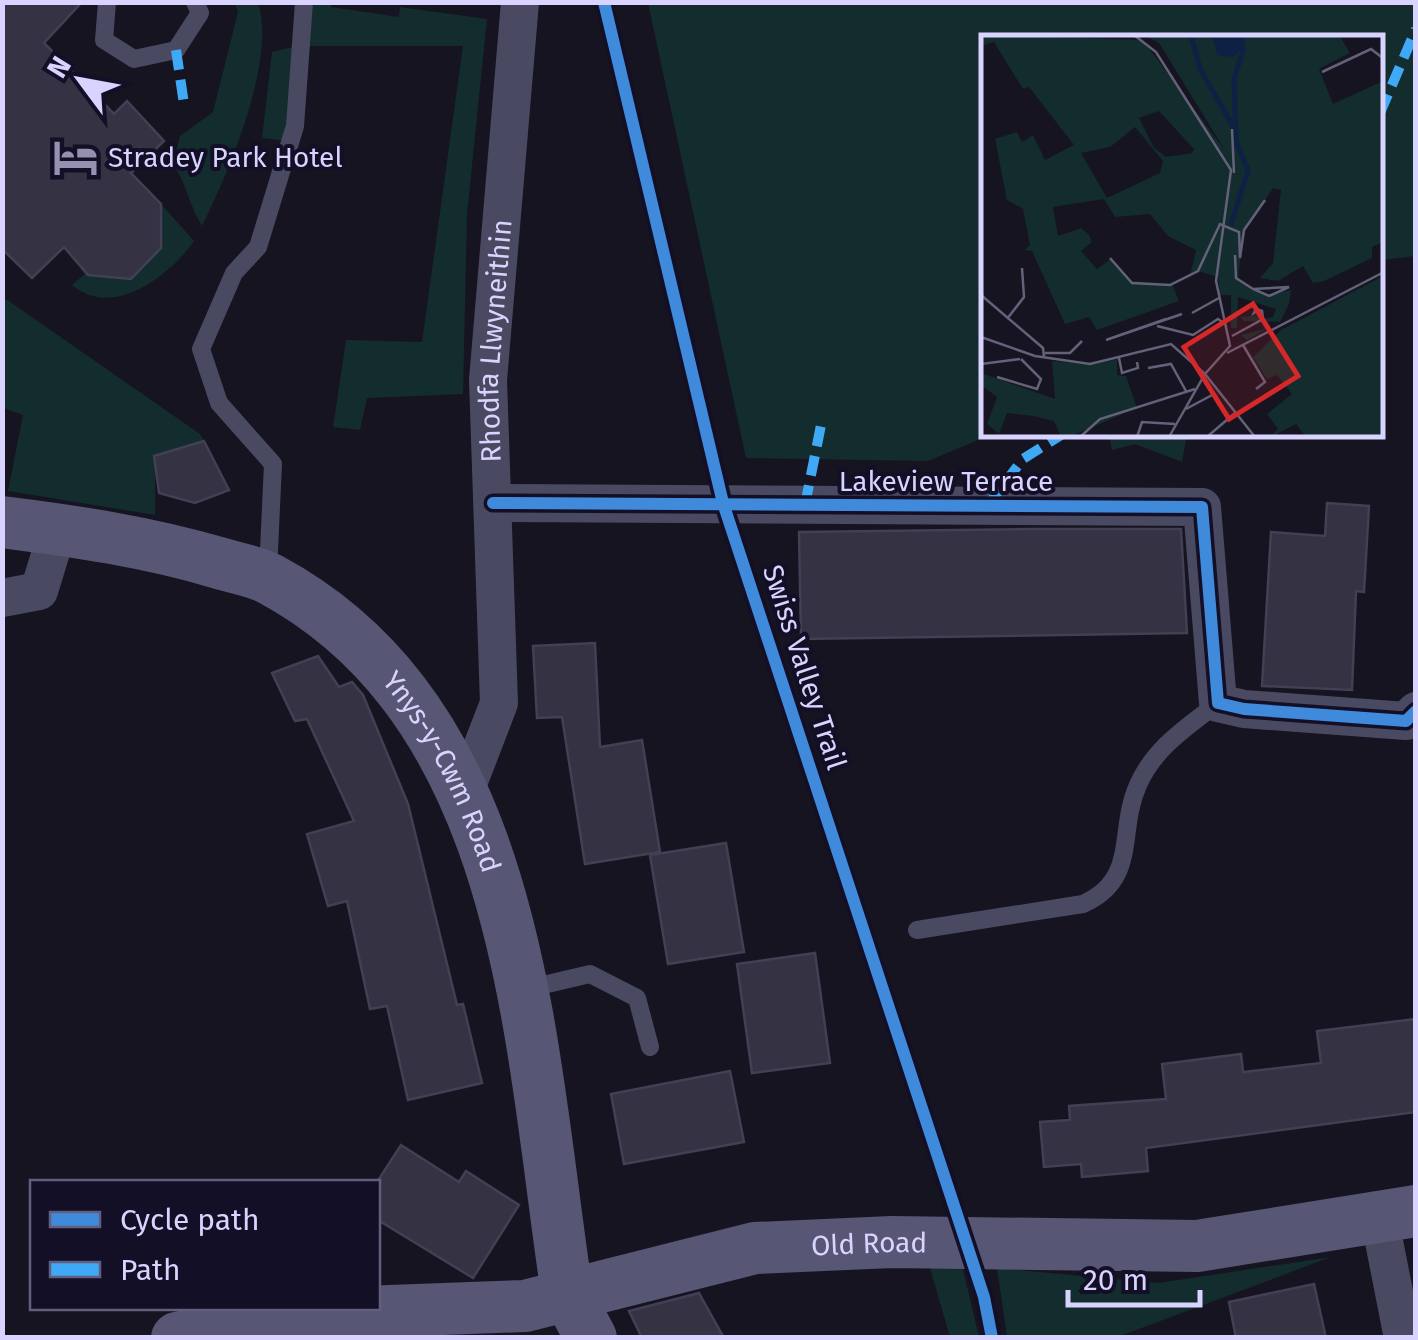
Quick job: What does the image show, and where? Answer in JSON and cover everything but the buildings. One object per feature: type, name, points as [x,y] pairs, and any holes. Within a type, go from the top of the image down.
[{"type":"main road","name":"Ynys-y-Cwm Road","points":[[2,522],[172,549],[268,577],[338,627],[396,685],[434,734],[490,853],[520,990],[579,1315]]},
{"type":"main road","name":"Old Road","points":[[177,1338],[282,1315],[525,1306],[579,1315],[755,1248],[892,1242],[1197,1246],[1397,1213]]},
{"type":"street","name":"Rhodfa Llwyneithin","points":[[464,794],[500,703],[488,380],[520,2]]},
{"type":"street","name":"Lakeview Terrace","points":[[493,503],[1078,500],[1202,507],[1218,703]]},
{"type":"street","points":[[2,598],[39,591],[58,529]]},
{"type":"street","points":[[1218,703],[1244,710],[1406,721],[1416,711]]},
{"type":"street","points":[[1397,1213],[1403,1338]]},
{"type":"lane","points":[[107,2],[104,40],[134,59],[176,50],[200,13],[195,2]]},
{"type":"lane","points":[[268,577],[273,464],[219,403],[202,349],[234,273],[258,246],[295,126],[304,2]]},
{"type":"lane","points":[[917,930],[1083,904],[1107,893],[1120,870],[1137,786],[1162,746],[1218,703]]},
{"type":"lane","points":[[520,990],[590,974],[636,998],[650,1047]]},
{"type":"green space","points":[[235,3],[258,3],[261,54],[247,116],[202,226],[173,164],[180,136],[213,112],[238,12]]},
{"type":"green space","points":[[304,3],[331,3],[331,7],[399,17],[400,7],[487,19],[467,214],[463,394],[367,398],[360,430],[333,427],[346,340],[422,342],[463,46],[301,46],[290,141],[262,138],[272,52],[301,45]]},
{"type":"green space","points":[[648,3],[1415,3],[1415,256],[1383,260],[1383,35],[981,35],[983,438],[928,461],[746,458]]},
{"type":"green space","points":[[161,204],[194,241],[171,267],[140,289],[123,295],[88,295],[72,285],[86,273],[131,279],[161,248]]},
{"type":"green space","points":[[3,297],[200,434],[204,441],[155,457],[155,515],[8,491],[23,415],[3,408]]},
{"type":"green space","points":[[1110,438],[1186,438],[1182,462],[1135,444],[1112,450]]},
{"type":"green space","points":[[1331,1257],[1115,1338],[1007,1337],[997,1268],[1158,1283]]},
{"type":"green space","points":[[962,1265],[979,1337],[950,1337],[930,1268]]},
{"type":"marked path","points":[[1383,106],[1416,29]]},
{"type":"marked path","points":[[176,50],[184,104]]},
{"type":"marked path","points":[[805,505],[822,420]]},
{"type":"marked path","points":[[987,506],[1023,459],[1056,438]]},
{"type":"cycle path","name":"Swiss Valley Trail","points":[[604,2],[723,503],[984,1297],[992,1338]]},
{"type":"cycle path","points":[[493,503],[1202,507],[1218,703],[1244,709],[1406,721],[1416,711]]},
{"type":"place","name":"Stradey Park Hotel","points":[[75,157]]}]
